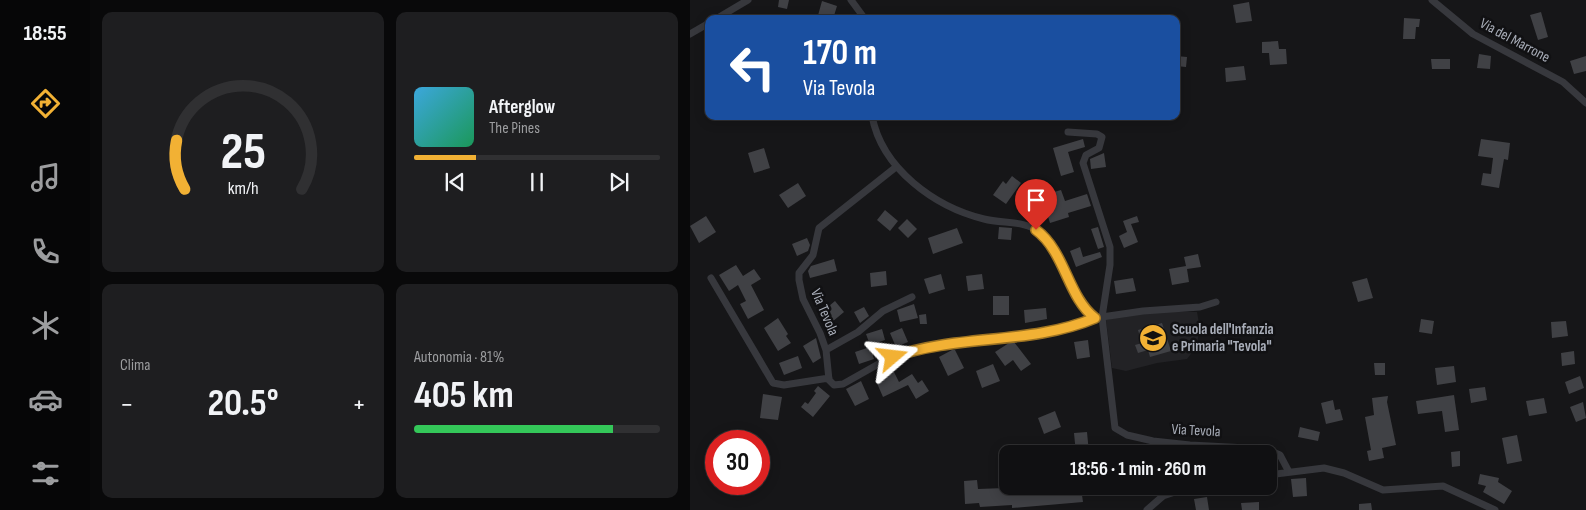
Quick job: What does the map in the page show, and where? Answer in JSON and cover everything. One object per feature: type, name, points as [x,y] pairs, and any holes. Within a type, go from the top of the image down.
[{"type":"street","points":[[723,15],[748,0]]},
{"type":"street","points":[[851,0],[862,15]]},
{"type":"street","name":"Via del Marrone","points":[[1432,0],[1473,34],[1563,82],[1586,103]]},
{"type":"street","points":[[690,34],[705,25]]},
{"type":"street","points":[[873,120],[881,142],[896,167],[920,188],[962,211],[985,220],[1026,225],[1038,231],[1050,244],[1086,310],[1098,318]]},
{"type":"street","name":"Via Tevola","points":[[1068,132],[1097,134],[1102,137],[1099,148],[1086,155],[1083,161],[1110,247],[1110,265],[1098,318],[1113,422],[1117,430],[1137,438],[1173,444],[1266,448],[1280,455],[1288,472]]},
{"type":"street","name":"Via Tevola","points":[[828,378],[826,350],[819,329],[804,302],[799,282],[800,273],[812,255],[819,228],[896,167]]},
{"type":"street","points":[[711,278],[773,383],[782,386],[828,378],[832,384],[840,385],[882,362],[909,352],[981,340],[1064,330],[1098,318],[1143,310],[1200,307],[1216,302]]},
{"type":"street","points":[[826,350],[858,332],[882,311],[912,297]]},
{"type":"street","points":[[1277,473],[1328,468],[1383,490],[1443,486],[1495,510]]},
{"type":"street","points":[[1147,510],[1167,495]]},
{"type":"shaded area","name":"Scuola dell'Infanzia e Primaria \"Tevola\"","points":[[1145,311],[1197,312],[1200,329],[1196,347],[1187,359],[1157,363],[1126,371],[1112,368],[1106,320]]},
{"type":"building","points":[[779,0],[789,0],[787,9],[778,7]]},
{"type":"building","points":[[822,1],[837,6],[834,15],[818,15]]},
{"type":"building","points":[[1249,2],[1252,21],[1236,23],[1233,5]]},
{"type":"building","points":[[1541,12],[1548,37],[1538,40],[1530,15]]},
{"type":"building","points":[[1404,18],[1420,19],[1419,27],[1416,27],[1415,39],[1403,39]]},
{"type":"building","points":[[1278,41],[1279,49],[1286,49],[1287,64],[1270,65],[1269,53],[1262,53],[1262,42]]},
{"type":"building","points":[[1479,54],[1491,56],[1490,69],[1477,68]]},
{"type":"building","points":[[1180,56],[1187,57],[1186,67],[1180,66]]},
{"type":"building","points":[[1586,56],[1586,71],[1574,74],[1570,61]]},
{"type":"building","points":[[1431,59],[1450,59],[1450,69],[1432,69]]},
{"type":"building","points":[[1244,66],[1246,80],[1226,82],[1225,68]]},
{"type":"building","points":[[1083,139],[1085,147],[1068,152],[1074,172],[1061,176],[1053,148]]},
{"type":"building","points":[[1481,139],[1510,143],[1508,160],[1504,159],[1499,188],[1481,185],[1483,173],[1491,174],[1493,158],[1478,156]]},
{"type":"building","points":[[764,148],[770,168],[754,173],[748,153]]},
{"type":"building","points":[[1104,153],[1106,167],[1091,169],[1090,159]]},
{"type":"building","points":[[1012,176],[1021,183],[1006,204],[993,195],[1003,181],[1006,184]]},
{"type":"building","points":[[798,183],[806,196],[788,208],[779,195]]},
{"type":"building","points":[[1061,190],[1065,201],[1087,194],[1091,206],[1068,213],[1069,217],[1050,223],[1044,204],[1056,201],[1054,192]]},
{"type":"building","points":[[885,210],[898,221],[890,231],[877,220]]},
{"type":"building","points":[[706,216],[716,232],[699,243],[690,226]]},
{"type":"building","points":[[1137,216],[1139,222],[1131,224],[1138,242],[1124,248],[1119,236],[1127,232],[1123,221]]},
{"type":"building","points":[[907,219],[917,229],[908,238],[898,228]]},
{"type":"building","points":[[999,227],[1012,228],[1011,240],[998,239]]},
{"type":"building","points":[[1098,227],[1104,247],[1098,249],[1091,229]]},
{"type":"building","points":[[957,228],[963,243],[933,254],[928,238]]},
{"type":"building","points":[[807,238],[810,245],[808,251],[797,256],[792,244]]},
{"type":"building","points":[[1080,247],[1083,257],[1100,252],[1102,257],[1076,267],[1070,251]]},
{"type":"building","points":[[1198,254],[1201,267],[1187,269],[1189,282],[1172,285],[1169,269],[1186,266],[1184,257]]},
{"type":"building","points":[[834,259],[837,271],[810,278],[808,271],[811,266]]},
{"type":"building","points":[[736,265],[743,276],[754,269],[761,279],[751,285],[764,310],[748,319],[740,304],[746,301],[738,285],[729,291],[719,275]]},
{"type":"building","points":[[886,271],[887,285],[871,287],[870,273]]},
{"type":"building","points":[[941,274],[945,289],[929,294],[924,279]]},
{"type":"building","points":[[982,274],[984,289],[968,291],[966,276]]},
{"type":"building","points":[[1133,278],[1136,291],[1116,294],[1114,281]]},
{"type":"building","points":[[1367,278],[1373,298],[1358,302],[1352,282]]},
{"type":"building","points":[[993,296],[1009,296],[1009,315],[993,315]]},
{"type":"building","points":[[835,301],[844,312],[832,322],[823,311]]},
{"type":"building","points":[[914,304],[918,318],[900,322],[897,310]]},
{"type":"building","points":[[864,307],[869,316],[860,323],[854,312]]},
{"type":"building","points":[[1046,308],[1047,319],[1025,323],[1024,310]]},
{"type":"building","points":[[926,314],[927,324],[920,324],[919,315]]},
{"type":"building","points":[[778,318],[791,343],[778,351],[764,328]]},
{"type":"building","points":[[1421,319],[1434,321],[1432,334],[1419,332]]},
{"type":"building","points":[[1566,321],[1568,336],[1552,338],[1551,322]]},
{"type":"building","points":[[1162,323],[1171,351],[1150,357],[1148,350],[1138,353],[1135,345],[1142,343],[1138,330]]},
{"type":"building","points":[[902,328],[908,342],[896,347],[890,333]]},
{"type":"building","points":[[882,329],[885,340],[870,345],[866,334]]},
{"type":"building","points":[[816,338],[821,358],[813,363],[803,346]]},
{"type":"building","points":[[1088,340],[1090,357],[1077,359],[1074,342]]},
{"type":"building","points":[[1014,342],[1031,364],[1021,371],[1013,360],[1005,366],[995,352]]},
{"type":"building","points":[[870,347],[874,359],[859,364],[855,352]]},
{"type":"building","points":[[955,350],[964,368],[948,376],[939,357]]},
{"type":"building","points":[[1574,351],[1575,364],[1562,366],[1561,353]]},
{"type":"building","points":[[798,356],[802,368],[784,375],[779,363]]},
{"type":"building","points":[[1374,363],[1385,363],[1385,375],[1375,375]]},
{"type":"building","points":[[993,364],[1000,381],[982,388],[976,371]]},
{"type":"building","points":[[1454,366],[1456,382],[1437,385],[1435,368]]},
{"type":"building","points":[[894,372],[899,382],[912,374],[918,383],[922,380],[929,391],[916,399],[908,385],[883,397],[876,381]]},
{"type":"building","points":[[1580,376],[1584,388],[1569,394],[1565,382]]},
{"type":"building","points":[[861,381],[869,399],[855,406],[846,389]]},
{"type":"building","points":[[818,386],[830,396],[813,417],[801,407],[805,402],[808,404],[816,393],[814,391]]},
{"type":"building","points":[[1485,387],[1487,400],[1471,403],[1469,389]]},
{"type":"building","points":[[763,394],[782,397],[778,420],[760,418]]},
{"type":"building","points":[[1454,395],[1459,430],[1445,432],[1442,411],[1418,414],[1416,401]]},
{"type":"building","points":[[1388,396],[1387,402],[1396,445],[1382,448],[1384,458],[1369,461],[1367,451],[1371,450],[1365,417],[1374,415],[1372,398]]},
{"type":"building","points":[[1544,398],[1547,413],[1529,416],[1526,401]]},
{"type":"building","points":[[1333,400],[1335,410],[1340,409],[1343,420],[1326,424],[1321,403]]},
{"type":"building","points":[[1583,402],[1586,418],[1576,422],[1570,407]]},
{"type":"building","points":[[1055,411],[1061,427],[1044,434],[1038,418]]},
{"type":"building","points":[[1300,427],[1320,432],[1318,441],[1298,437]]},
{"type":"building","points":[[1087,432],[1088,445],[1075,445],[1074,433]]},
{"type":"building","points":[[1517,435],[1522,461],[1507,464],[1502,438]]},
{"type":"building","points":[[1460,451],[1460,466],[1452,467],[1451,452]]},
{"type":"building","points":[[1480,474],[1499,478],[1498,482],[1512,491],[1504,504],[1483,492],[1486,486],[1478,484]]},
{"type":"building","points":[[1306,478],[1307,496],[1293,497],[1291,479]]},
{"type":"building","points":[[977,480],[978,489],[999,488],[999,495],[1082,495],[1083,502],[1012,508],[1012,505],[980,507],[979,503],[965,504],[964,481]]},
{"type":"building","points":[[1207,497],[1209,510],[1196,510],[1194,499]]},
{"type":"building","points":[[1259,502],[1259,510],[1242,510],[1241,503]]},
{"type":"building","points":[[1371,503],[1372,510],[1359,510],[1359,504]]},
{"type":"place","name":"Scuola dell'Infanzia e Primaria \"Tevola\"","points":[[1153,338]]},
{"type":"route","points":[[893,357],[930,347],[1064,330],[1095,318],[1086,310],[1050,244],[1036,230]]}]
